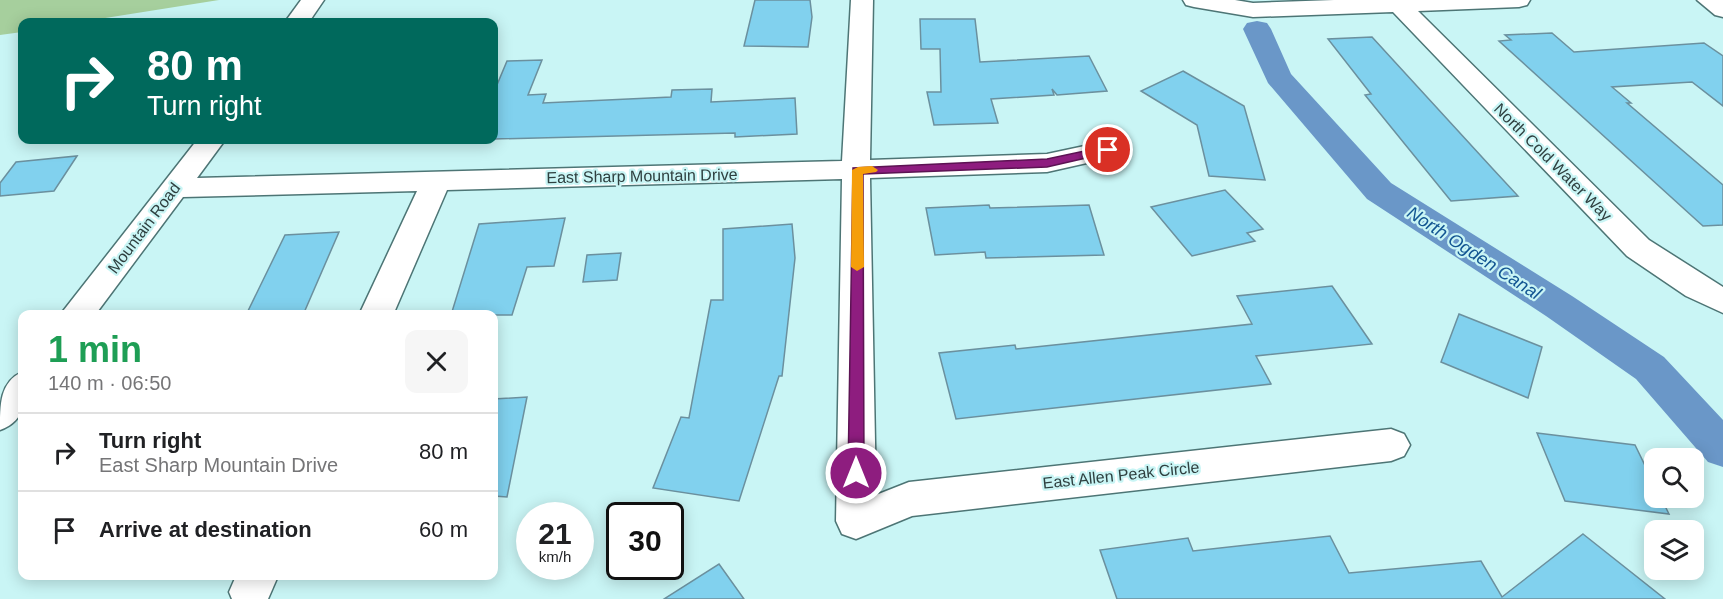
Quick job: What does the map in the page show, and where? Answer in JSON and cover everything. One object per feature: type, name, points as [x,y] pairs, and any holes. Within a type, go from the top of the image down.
[{"type":"street","points":[[300,18],[313,0]]},
{"type":"street","points":[[858,170],[862,0]]},
{"type":"street","points":[[1194,0],[1253,10],[1519,0]]},
{"type":"street","points":[[1708,0],[1723,10]]},
{"type":"street","name":"North Cold Water Way","points":[[1398,5],[1638,248],[1698,288],[1723,301]]},
{"type":"street","name":"Mountain Road","points":[[81,310],[208,144]]},
{"type":"street","name":"East Sharp Mountain Drive","points":[[175,189],[1047,163],[1108,150]]},
{"type":"street","name":"East Allen Peak Circle","points":[[858,170],[856,521],[909,499],[1391,445]]},
{"type":"street","points":[[377,310],[436,181]]},
{"type":"street","points":[[0,415],[18,391]]},
{"type":"green space","points":[[0,0],[219,0],[105,18],[18,18],[18,33],[0,35]]},
{"type":"building","points":[[755,0],[810,0],[812,17],[808,47],[744,46]]},
{"type":"building","points":[[920,19],[975,19],[980,62],[1089,56],[1107,91],[1057,95],[1052,89],[1054,95],[991,99],[998,123],[934,125],[927,92],[941,92],[940,49],[921,49]]},
{"type":"building","points":[[1552,33],[1574,52],[1704,43],[1723,56],[1723,106],[1692,82],[1612,87],[1631,103],[1627,103],[1723,185],[1723,225],[1703,226],[1499,41],[1511,40],[1505,35]]},
{"type":"building","points":[[1372,37],[1518,196],[1451,201],[1365,95],[1371,94],[1328,39]]},
{"type":"building","points":[[542,60],[528,95],[546,94],[543,103],[671,97],[672,90],[712,89],[711,102],[795,98],[797,134],[735,137],[735,133],[498,139],[498,82],[507,61]]},
{"type":"building","points":[[1183,71],[1244,106],[1265,180],[1209,176],[1197,125],[1141,91]]},
{"type":"building","points":[[77,156],[54,191],[0,196],[0,183],[16,162]]},
{"type":"building","points":[[1225,190],[1263,229],[1247,233],[1255,241],[1192,256],[1151,207]]},
{"type":"building","points":[[989,205],[990,208],[1089,205],[1104,255],[986,258],[985,252],[935,255],[926,208]]},
{"type":"building","points":[[565,218],[554,266],[527,267],[512,315],[498,315],[498,310],[453,310],[479,224]]},
{"type":"building","points":[[792,224],[795,258],[782,376],[779,376],[739,501],[653,488],[681,417],[689,418],[711,300],[723,300],[723,229]]},
{"type":"building","points":[[339,232],[305,310],[248,310],[285,235]]},
{"type":"building","points":[[621,253],[617,280],[583,282],[587,255]]},
{"type":"building","points":[[1332,286],[1372,344],[1256,356],[1271,384],[956,419],[939,353],[1015,345],[1016,349],[1252,324],[1237,296]]},
{"type":"building","points":[[1459,314],[1542,347],[1528,398],[1441,362]]},
{"type":"building","points":[[527,397],[507,497],[498,496],[498,399]]},
{"type":"building","points":[[1537,433],[1635,445],[1644,463],[1644,508],[1666,508],[1669,514],[1565,501]]},
{"type":"building","points":[[1583,534],[1665,599],[1117,599],[1100,550],[1188,538],[1193,551],[1330,536],[1349,573],[1481,561],[1502,597]]},
{"type":"building","points":[[719,564],[744,599],[664,599]]},
{"type":"waterway","name":"North Ogden Canal","points":[[1257,29],[1278,77],[1379,191],[1559,306],[1650,368],[1723,449]]},
{"type":"slow traffic","points":[[857,267],[858,170],[872,170]]},
{"type":"route","points":[[856,473],[858,170],[1047,163],[1108,150]]}]
